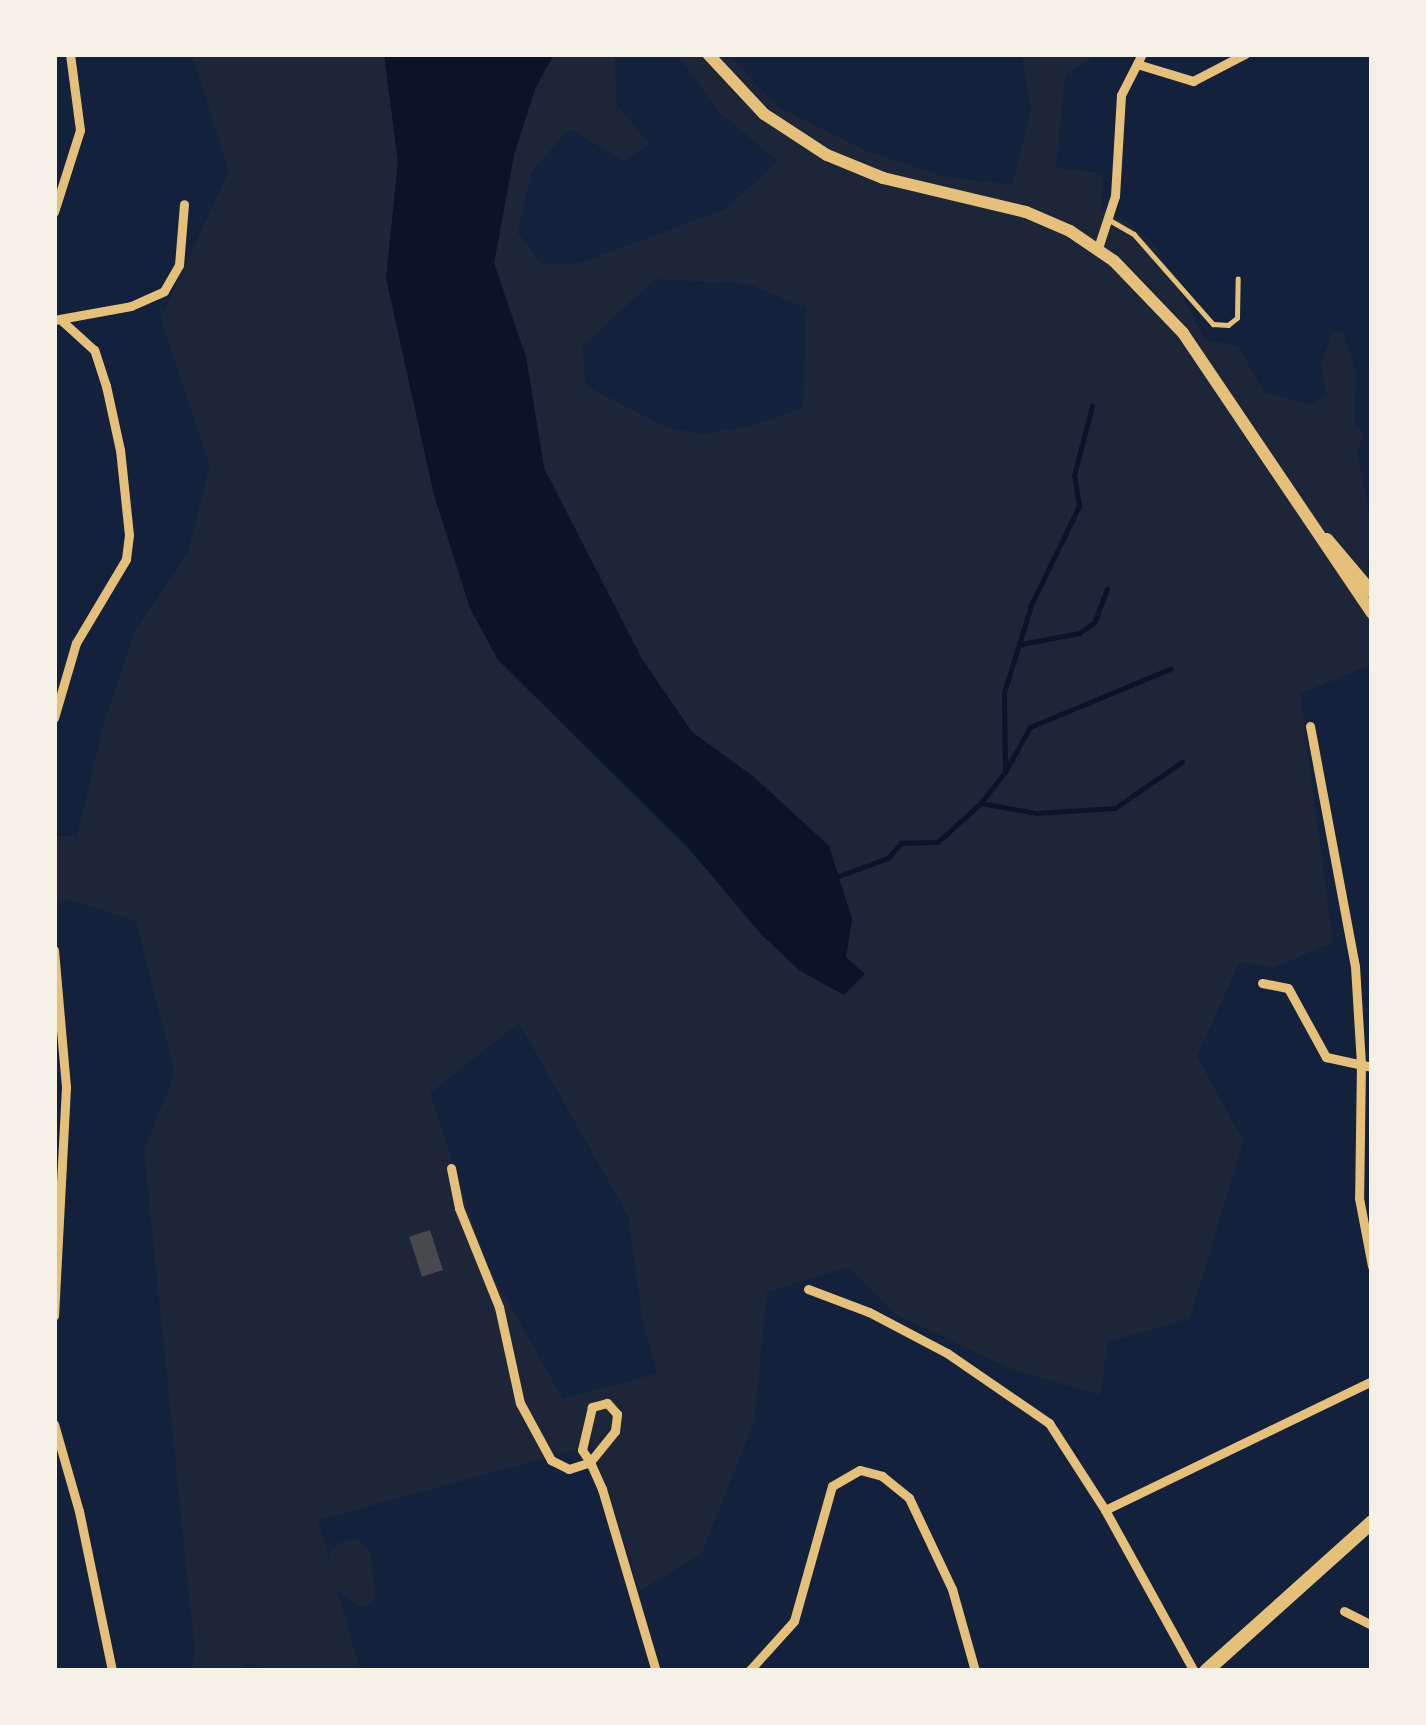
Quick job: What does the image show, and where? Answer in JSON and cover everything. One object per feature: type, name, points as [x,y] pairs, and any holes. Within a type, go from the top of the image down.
[{"type":"main road","points":[[708,54],[764,114],[827,155],[883,178],[1026,212],[1098,248],[1161,305],[1326,538],[1372,613]]},
{"type":"main road","points":[[1326,538],[1372,592]]},
{"type":"main road","points":[[1205,1671],[1372,1522]]},
{"type":"street","points":[[54,212],[80,130],[70,54]]},
{"type":"street","points":[[1098,248],[1118,179],[1120,95],[1140,59],[1193,81],[1245,54]]},
{"type":"street","points":[[57,320],[131,305],[164,291],[179,265],[184,204]]},
{"type":"street","points":[[54,718],[76,643],[126,559],[129,535],[120,450],[94,350],[57,320]]},
{"type":"street","points":[[1310,726],[1355,966],[1366,1065],[1359,1198],[1372,1266]]},
{"type":"street","points":[[54,950],[66,1107],[54,1316]]},
{"type":"street","points":[[1262,983],[1288,988],[1319,1051],[1366,1065]]},
{"type":"street","points":[[451,1168],[459,1208],[499,1307],[530,1426],[556,1466],[569,1469],[590,1462],[602,1454],[617,1426],[615,1409],[607,1403],[596,1404],[587,1417],[582,1450],[590,1462],[656,1671]]},
{"type":"street","points":[[808,1289],[908,1332],[1025,1402],[1067,1445],[1194,1671]]},
{"type":"street","points":[[1105,1510],[1372,1381]]},
{"type":"street","points":[[54,1424],[80,1510],[112,1671]]},
{"type":"street","points":[[749,1671],[794,1621],[832,1486],[860,1470],[882,1476],[909,1498],[952,1589],[975,1671]]},
{"type":"street","points":[[1344,1611],[1372,1625]]},
{"type":"lane","points":[[1108,219],[1134,233],[1213,324],[1228,325],[1237,318],[1238,279]]},
{"type":"shaded area","points":[[192,54],[384,54],[398,162],[386,278],[434,495],[470,608],[498,660],[710,872],[846,957],[852,919],[829,846],[754,777],[692,732],[642,659],[544,468],[526,357],[494,263],[514,155],[535,89],[554,54],[615,54],[616,103],[649,144],[624,162],[570,128],[532,171],[517,232],[542,264],[581,263],[725,209],[778,161],[720,113],[677,54],[728,54],[778,107],[867,151],[942,176],[1012,185],[1031,110],[1022,54],[1098,54],[1065,75],[1056,168],[1103,173],[1101,210],[1128,222],[1157,248],[1205,340],[1238,346],[1264,392],[1310,405],[1326,396],[1321,364],[1333,331],[1343,333],[1356,371],[1355,425],[1364,433],[1357,451],[1372,529],[1367,567],[1372,572],[1372,664],[1300,694],[1333,942],[1273,968],[1240,961],[1197,1056],[1243,1141],[1190,1318],[1108,1342],[1100,1395],[1009,1368],[897,1315],[849,1267],[767,1292],[754,1422],[702,1553],[640,1591],[592,1445],[318,1520],[332,1568],[330,1552],[340,1543],[357,1538],[371,1554],[375,1598],[370,1605],[360,1607],[337,1589],[360,1671],[270,1671],[248,1663],[241,1671],[192,1671],[195,1653],[144,1150],[175,1074],[136,921],[68,899],[54,902],[54,836],[77,836],[106,716],[136,629],[188,553],[210,465],[161,318],[229,171]],"holes":[[[655,279],[748,284],[806,308],[803,408],[751,426],[701,434],[666,427],[586,386],[582,347]],[[519,1023],[628,1216],[642,1316],[657,1373],[563,1399],[487,1264],[430,1093]]]},
{"type":"shaded area","points":[[384,54],[554,54],[535,89],[514,155],[494,263],[526,357],[544,468],[642,659],[692,732],[754,777],[829,846],[852,919],[846,957],[865,974],[844,995],[800,971],[760,933],[685,844],[498,660],[470,608],[434,495],[386,278],[398,162]]},
{"type":"building","points":[[430,1230],[443,1270],[422,1277],[409,1237]]},
{"type":"waterway","points":[[839,876],[888,858],[901,843],[938,842],[981,803],[1005,772],[1004,693],[1031,605],[1079,506],[1074,475],[1092,406]]},
{"type":"waterway","points":[[1022,644],[1079,633],[1094,623],[1107,589]]},
{"type":"waterway","points":[[1005,772],[1030,727],[1170,669]]},
{"type":"waterway","points":[[981,803],[1036,813],[1115,808],[1182,762]]}]
